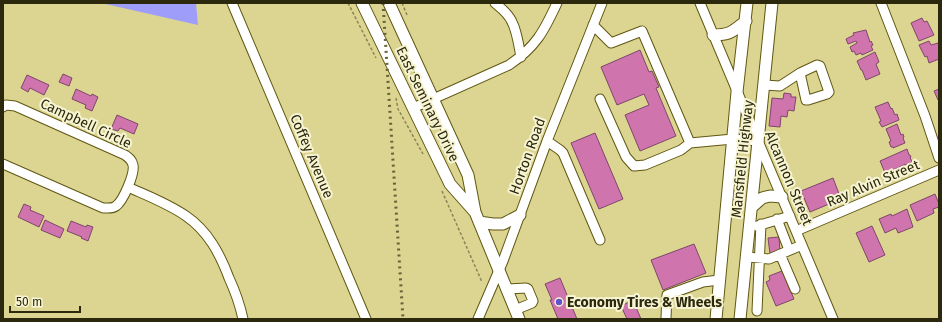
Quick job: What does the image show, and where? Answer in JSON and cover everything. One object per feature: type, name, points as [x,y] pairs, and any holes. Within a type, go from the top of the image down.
[{"type":"main road","name":"East Seminary Drive","points":[[362,3],[450,184],[477,217]]},
{"type":"main road","name":"East Seminary Drive","points":[[389,3],[468,175],[477,217],[517,315]]},
{"type":"main road","name":"Mansfield Highway","points":[[716,319],[737,92],[747,3]]},
{"type":"main road","name":"Mansfield Highway","points":[[740,319],[772,3]]},
{"type":"main road","points":[[713,35],[725,35],[735,30],[746,21]]},
{"type":"main road","points":[[752,208],[762,198],[770,196],[782,197]]},
{"type":"main road","points":[[477,217],[493,224],[502,224],[520,215]]},
{"type":"street","name":"Coffey Avenue","points":[[232,3],[366,319]]},
{"type":"street","points":[[495,3],[503,10],[512,22],[521,57]]},
{"type":"street","points":[[413,108],[509,65],[521,57],[534,45],[546,27],[557,3]]},
{"type":"street","name":"Horton Road","points":[[478,319],[499,272],[547,141],[602,3]]},
{"type":"street","name":"Alcannon Street","points":[[700,3],[833,319]]},
{"type":"street","points":[[881,3],[925,116],[939,158]]},
{"type":"street","points":[[593,25],[611,43],[642,30],[690,143]]},
{"type":"street","points":[[764,85],[780,86],[800,73]]},
{"type":"street","points":[[600,99],[626,157],[634,166],[645,165],[682,150],[690,143],[733,139],[759,141]]},
{"type":"street","name":"Campbell Circle","points":[[3,107],[6,105],[16,106],[125,155],[130,159],[133,165],[133,170],[128,187],[118,204],[115,207],[103,208],[3,164]]},
{"type":"street","points":[[547,141],[560,150],[563,154],[600,240]]},
{"type":"street","name":"Ray Alvin Street","points":[[796,231],[939,170]]},
{"type":"street","points":[[128,187],[176,209],[203,230],[221,259],[236,293],[243,319]]},
{"type":"street","points":[[750,228],[790,216]]},
{"type":"street","points":[[778,219],[789,250]]},
{"type":"street","points":[[757,311],[761,224]]},
{"type":"street","points":[[747,257],[769,259],[802,245]]},
{"type":"street","points":[[780,254],[795,289]]},
{"type":"street","points":[[666,318],[667,295],[703,282],[720,280]]},
{"type":"street","points":[[506,290],[528,289],[533,301],[517,315]]},
{"type":"path","points":[[348,3],[375,57],[380,61]]},
{"type":"path","points":[[402,3],[407,15]]},
{"type":"path","points":[[395,95],[398,109],[424,155]]},
{"type":"path","points":[[441,189],[482,282]]},
{"type":"shaded area","points":[[101,3],[196,3],[198,25]]},
{"type":"building","points":[[922,18],[924,22],[927,21],[934,35],[919,41],[911,23]]},
{"type":"building","points":[[866,30],[870,42],[871,41],[873,45],[871,46],[873,50],[862,55],[861,53],[856,55],[854,51],[852,52],[850,47],[857,43],[856,41],[848,44],[846,39],[854,35],[853,33]]},
{"type":"building","points":[[929,41],[931,45],[938,43],[939,59],[929,63],[927,56],[925,57],[919,45]]},
{"type":"building","points":[[640,50],[649,72],[652,71],[659,87],[656,88],[676,136],[640,151],[625,115],[649,105],[644,94],[617,105],[601,67]]},
{"type":"building","points":[[875,52],[879,62],[876,64],[880,74],[866,80],[857,61]]},
{"type":"building","points":[[63,74],[72,78],[69,86],[59,82]]},
{"type":"building","points":[[27,75],[49,85],[44,95],[30,88],[28,92],[21,88]]},
{"type":"building","points":[[76,89],[91,96],[92,94],[98,97],[92,111],[85,108],[86,105],[72,99]]},
{"type":"building","points":[[939,89],[939,99],[938,100],[934,91]]},
{"type":"building","points":[[784,93],[791,94],[791,97],[796,97],[794,111],[788,110],[787,117],[781,116],[780,127],[769,126],[772,98],[783,99]]},
{"type":"building","points":[[888,102],[895,115],[897,114],[899,120],[882,127],[875,107]]},
{"type":"building","points":[[117,115],[138,124],[134,134],[120,128],[118,131],[111,129]]},
{"type":"building","points":[[897,124],[901,135],[903,134],[905,143],[893,148],[889,142],[891,141],[886,129]]},
{"type":"building","points":[[595,133],[623,199],[599,209],[571,143]]},
{"type":"building","points":[[907,149],[912,162],[893,170],[894,172],[886,175],[880,161]]},
{"type":"building","points":[[833,178],[841,199],[810,212],[801,191]]},
{"type":"building","points":[[935,194],[939,207],[933,209],[934,213],[917,221],[910,205]]},
{"type":"building","points":[[24,204],[31,207],[30,210],[44,216],[39,227],[18,217]]},
{"type":"building","points":[[907,209],[913,227],[898,233],[896,228],[885,233],[879,219],[891,214],[892,216]]},
{"type":"building","points":[[45,220],[64,229],[60,238],[41,230]]},
{"type":"building","points":[[71,221],[86,227],[87,225],[93,227],[88,241],[67,231]]},
{"type":"building","points":[[872,226],[885,255],[869,262],[856,233]]},
{"type":"building","points":[[779,237],[780,253],[770,254],[768,238]]},
{"type":"building","points":[[694,244],[706,273],[663,290],[651,260]]},
{"type":"building","points":[[782,271],[794,299],[776,306],[766,282],[770,280],[769,276]]},
{"type":"building","points":[[560,278],[577,319],[558,319],[550,300],[552,300],[545,284]]},
{"type":"building","points":[[633,300],[641,319],[627,319],[621,306]]},
{"type":"railway","points":[[383,3],[403,319]]},
{"type":"place","name":"Economy Tires & Wheels","points":[[559,302]]}]
